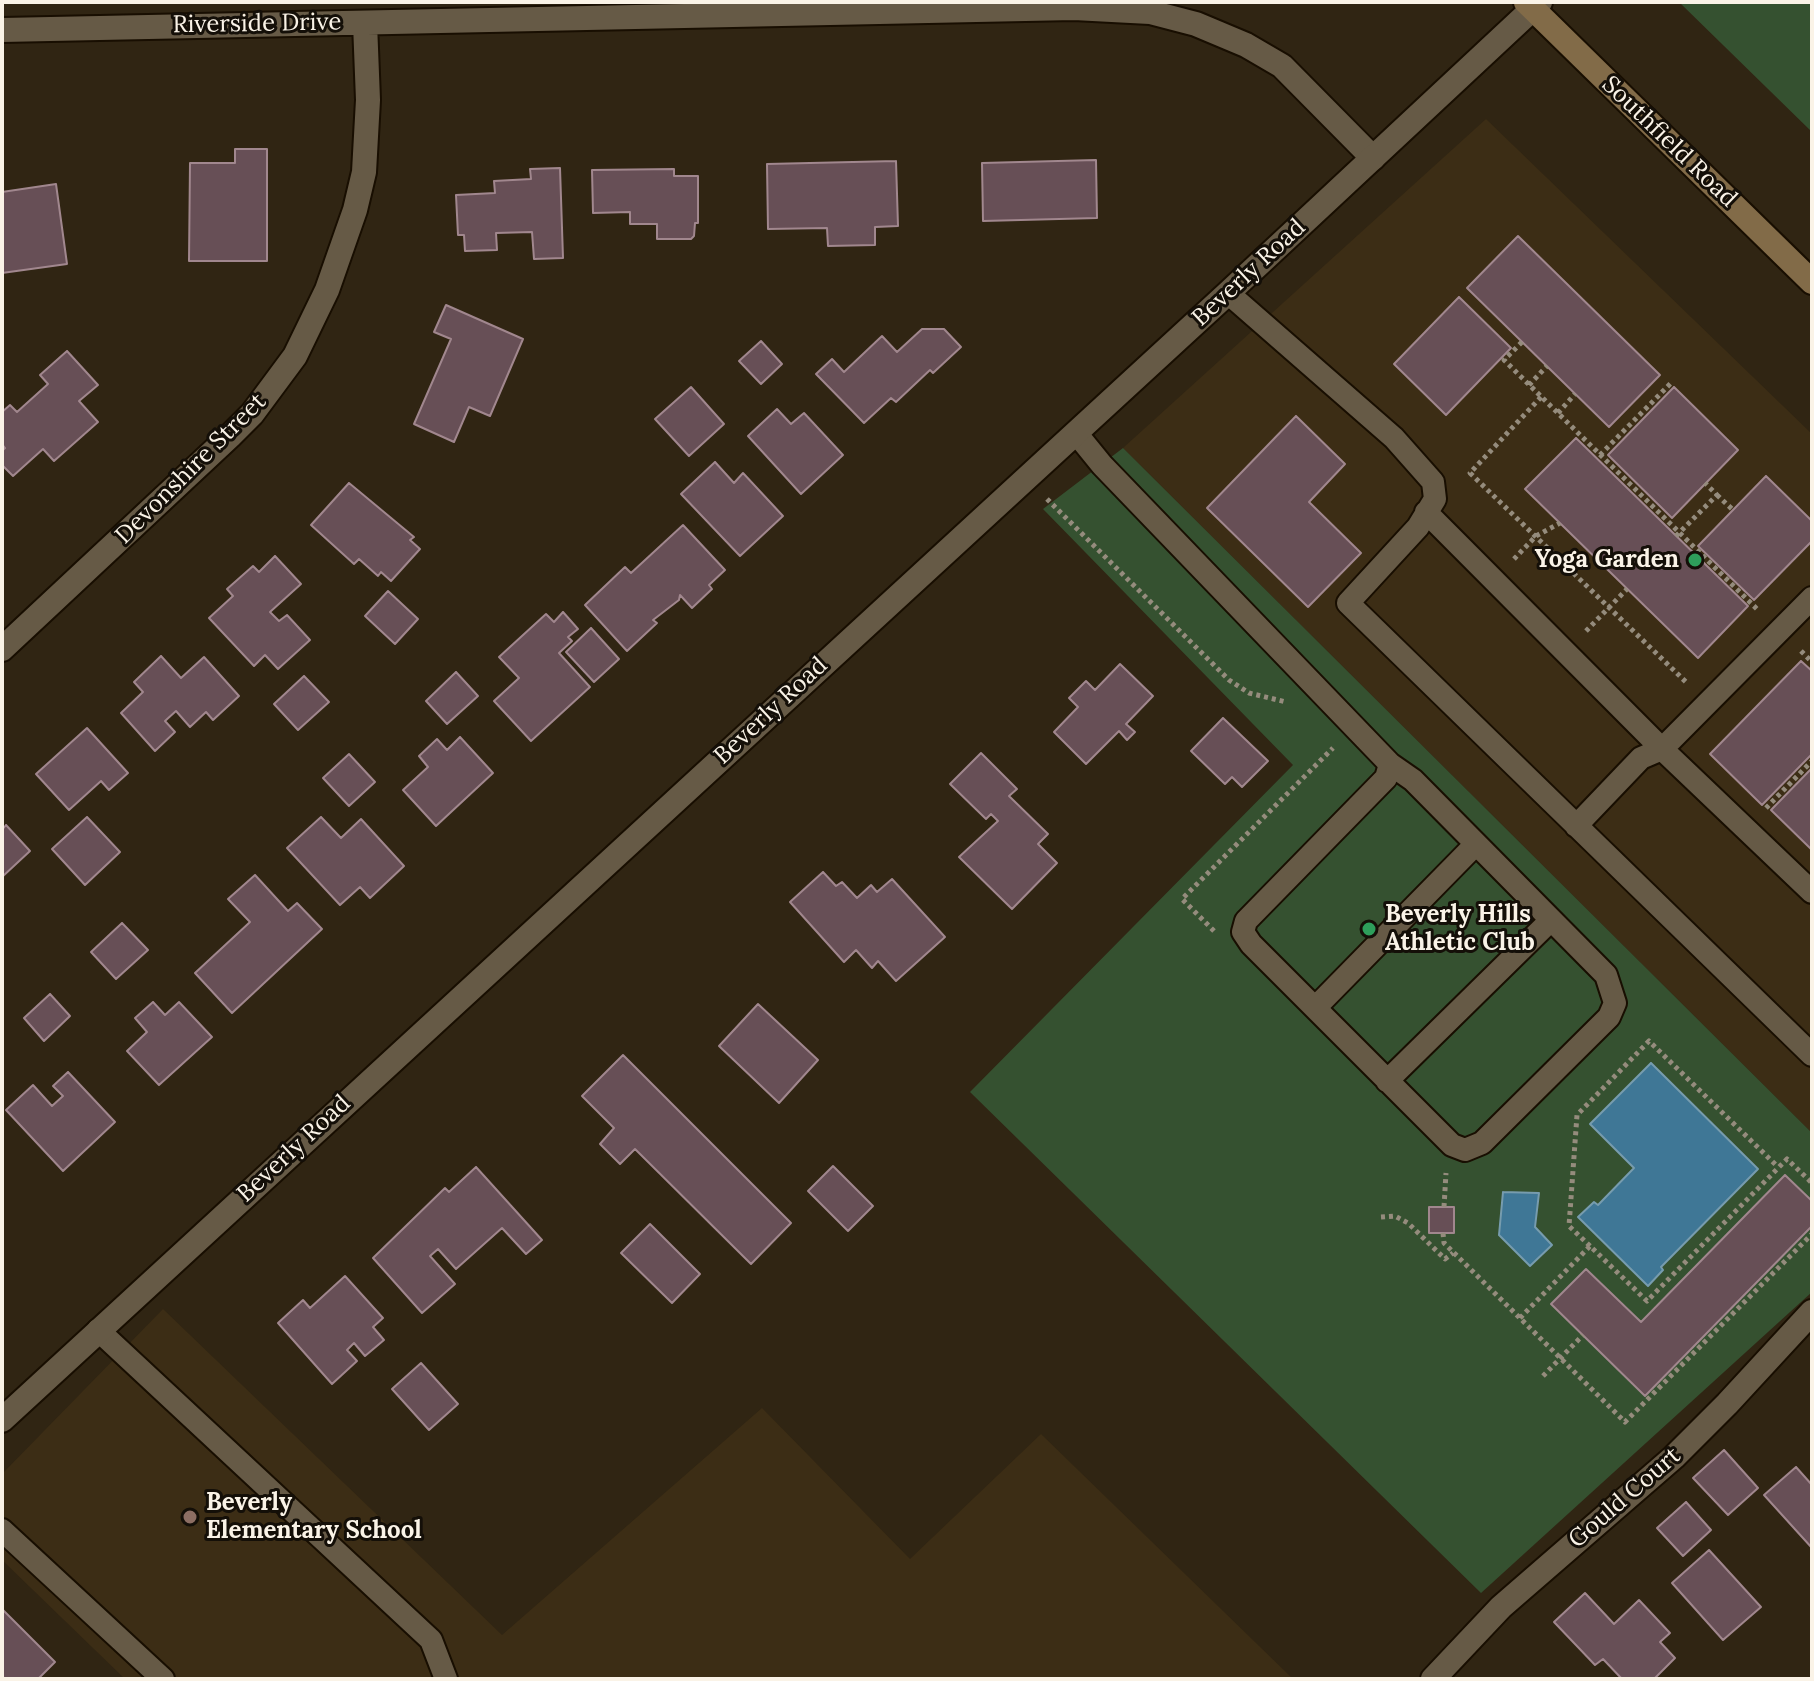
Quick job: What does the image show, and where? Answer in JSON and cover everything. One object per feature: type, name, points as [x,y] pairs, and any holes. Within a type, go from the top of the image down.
[{"type":"main road","name":"Southfield Road","points":[[1533,4],[1812,282]]},
{"type":"street","name":"Beverly Road","points":[[2,1420],[1228,293],[1533,4]]},
{"type":"street","name":"Riverside Drive","points":[[2,30],[202,13],[365,23],[1058,8],[1150,12],[1196,24],[1246,45],[1282,66],[1373,158]]},
{"type":"street","name":"Devonshire Street","points":[[2,649],[241,425],[295,356],[327,290],[355,210],[364,172],[368,100],[365,23]]},
{"type":"street","name":"Gould Court","points":[[1433,1679],[1501,1607],[1674,1457],[1812,1312]]},
{"type":"lane","points":[[1228,293],[1394,438],[1433,482],[1435,499],[1418,527],[1348,603],[1812,1055]]},
{"type":"lane","points":[[1076,433],[1102,465],[1390,764],[1413,780],[1606,975],[1615,1003],[1609,1017],[1482,1143],[1465,1150],[1452,1145],[1251,944],[1243,932],[1246,921],[1386,778],[1390,764]]},
{"type":"lane","points":[[1426,512],[1662,749],[1812,892]]},
{"type":"lane","points":[[1576,826],[1641,758],[1662,749],[1812,598]]},
{"type":"lane","points":[[1315,1008],[1476,844]]},
{"type":"lane","points":[[1387,1081],[1551,920]]},
{"type":"lane","points":[[98,1330],[431,1640],[446,1679]]},
{"type":"lane","points":[[2,1530],[163,1679]]},
{"type":"path","points":[[1522,342],[1502,359],[1678,535],[1812,662]]},
{"type":"path","points":[[1529,385],[1547,366]]},
{"type":"path","points":[[1600,455],[1671,383]]},
{"type":"path","points":[[1558,413],[1575,394]]},
{"type":"path","points":[[1541,397],[1470,473],[1708,703]]},
{"type":"path","points":[[1705,483],[1733,510]]},
{"type":"path","points":[[1041,493],[1229,680],[1249,693],[1281,699],[1292,705]]},
{"type":"path","points":[[1678,535],[1717,495]]},
{"type":"path","points":[[1493,580],[1536,536],[1560,523]]},
{"type":"path","points":[[1566,652],[1627,589]]},
{"type":"path","points":[[1215,932],[1182,899],[1338,743]]},
{"type":"path","points":[[1746,829],[1812,761]]},
{"type":"path","points":[[1778,1167],[1649,1041],[1577,1115],[1569,1226],[1647,1301],[1787,1159],[1812,1183]]},
{"type":"path","points":[[1444,1207],[1447,1164]]},
{"type":"path","points":[[1381,1217],[1395,1216],[1408,1223],[1445,1259],[1453,1253]]},
{"type":"path","points":[[1443,1233],[1444,1243],[1453,1253],[1625,1422],[1812,1234]]},
{"type":"path","points":[[1520,1318],[1590,1246]]},
{"type":"path","points":[[1543,1376],[1583,1335]]},
{"type":"shaded area","points":[[1486,119],[1812,434],[1812,1133],[1123,448]]},
{"type":"shaded area","name":"Beverly Elementary School","points":[[163,1309],[502,1635],[762,1408],[910,1559],[1041,1434],[1293,1679],[125,1679],[2,1560],[2,1474]]},
{"type":"green space","points":[[1679,2],[1812,2],[1812,132]]},
{"type":"green space","name":"Beverly Hills Athletic Club","points":[[1123,448],[1812,1133],[1812,1292],[1481,1593],[970,1092],[1293,765],[1043,509]]},
{"type":"water","points":[[1651,1063],[1758,1169],[1661,1267],[1663,1270],[1648,1286],[1578,1217],[1594,1202],[1598,1205],[1634,1168],[1590,1124]]},
{"type":"water","points":[[1503,1192],[1539,1193],[1535,1227],[1552,1245],[1530,1266],[1499,1235]]},
{"type":"building","points":[[235,149],[267,149],[267,261],[189,261],[190,163],[235,163]]},
{"type":"building","points":[[1096,160],[1097,218],[983,221],[982,163]]},
{"type":"building","points":[[896,161],[898,226],[875,227],[875,245],[828,246],[827,228],[768,229],[767,164]]},
{"type":"building","points":[[560,168],[563,258],[534,259],[532,232],[496,233],[497,250],[465,251],[464,235],[458,235],[456,195],[495,193],[494,181],[531,179],[530,169]]},
{"type":"building","points":[[674,169],[674,176],[698,176],[698,223],[695,223],[691,239],[657,239],[657,224],[630,224],[630,212],[593,213],[592,170]]},
{"type":"building","points":[[56,184],[67,264],[2,273],[2,192]]},
{"type":"building","points":[[1518,236],[1660,375],[1609,427],[1467,288]]},
{"type":"building","points":[[1459,297],[1511,348],[1446,415],[1394,364]]},
{"type":"building","points":[[446,305],[523,339],[490,416],[469,407],[454,442],[414,424],[451,339],[434,332]]},
{"type":"building","points":[[922,329],[944,329],[961,347],[933,373],[930,370],[896,402],[891,398],[864,423],[816,374],[832,359],[844,372],[882,336],[897,352]]},
{"type":"building","points":[[761,341],[782,364],[761,384],[739,361]]},
{"type":"building","points":[[67,351],[98,385],[79,401],[98,422],[54,461],[43,449],[13,476],[2,465],[2,451],[5,448],[2,444],[2,412],[10,405],[17,412],[48,384],[40,375]]},
{"type":"building","points":[[691,387],[724,424],[689,456],[655,419]]},
{"type":"building","points":[[1674,387],[1738,450],[1672,518],[1608,455]]},
{"type":"building","points":[[777,409],[791,424],[804,413],[843,455],[801,494],[748,436]]},
{"type":"building","points":[[1296,416],[1345,464],[1309,502],[1361,553],[1308,607],[1207,508]]},
{"type":"building","points":[[1576,438],[1748,606],[1698,658],[1525,489]]},
{"type":"building","points":[[715,462],[734,483],[743,473],[783,516],[740,556],[681,494]]},
{"type":"building","points":[[1766,476],[1812,521],[1812,541],[1754,600],[1698,546]]},
{"type":"building","points":[[349,483],[414,537],[410,540],[420,549],[391,581],[381,572],[378,576],[359,559],[354,564],[311,525]]},
{"type":"building","points":[[683,525],[725,570],[709,585],[712,589],[692,608],[680,595],[679,600],[653,620],[657,623],[627,651],[585,605],[625,567],[631,573]]},
{"type":"building","points":[[275,556],[301,584],[270,612],[279,621],[287,615],[310,640],[278,669],[265,655],[254,666],[209,618],[233,596],[227,589],[253,566],[259,572]]},
{"type":"building","points":[[388,591],[418,619],[395,644],[365,616]]},
{"type":"building","points":[[563,612],[578,629],[568,637],[572,641],[559,653],[590,687],[531,741],[494,701],[519,678],[499,657],[546,614],[554,622]]},
{"type":"building","points":[[591,628],[619,659],[594,682],[566,652]]},
{"type":"building","points":[[161,656],[181,678],[204,657],[239,696],[213,720],[206,712],[190,727],[176,711],[165,721],[175,732],[155,751],[121,713],[143,692],[134,682]]},
{"type":"building","points":[[1801,661],[1812,671],[1812,754],[1762,805],[1710,754]]},
{"type":"building","points":[[1120,664],[1153,696],[1126,724],[1135,732],[1127,740],[1119,731],[1086,764],[1054,732],[1078,707],[1069,698],[1086,681],[1095,690]]},
{"type":"building","points":[[456,672],[478,696],[447,724],[426,701]]},
{"type":"building","points":[[304,676],[329,702],[298,730],[274,704]]},
{"type":"building","points":[[1223,718],[1268,761],[1242,787],[1232,777],[1225,784],[1191,751]]},
{"type":"building","points":[[87,728],[128,773],[109,790],[101,781],[69,810],[36,774]]},
{"type":"building","points":[[460,737],[493,773],[436,826],[403,790],[428,767],[419,756],[437,739],[447,750]]},
{"type":"building","points":[[981,753],[1017,789],[1009,796],[1048,834],[1038,844],[1057,863],[1012,909],[959,857],[998,821],[991,814],[986,819],[950,784]]},
{"type":"building","points":[[349,754],[375,782],[349,806],[323,778]]},
{"type":"building","points":[[1812,768],[1812,850],[1771,810]]},
{"type":"building","points":[[87,817],[120,852],[85,885],[52,849]]},
{"type":"building","points":[[321,817],[341,838],[361,819],[404,866],[370,898],[360,887],[340,905],[287,848]]},
{"type":"building","points":[[6,825],[30,851],[2,877],[2,830]]},
{"type":"building","points":[[823,872],[836,886],[842,882],[857,898],[871,885],[877,892],[892,879],[945,937],[896,981],[878,961],[872,968],[856,950],[844,962],[790,902]]},
{"type":"building","points":[[255,875],[288,911],[297,903],[322,929],[232,1013],[195,973],[250,922],[228,899]]},
{"type":"building","points":[[122,923],[148,950],[116,979],[91,952]]},
{"type":"building","points":[[50,994],[70,1016],[44,1041],[24,1018]]},
{"type":"building","points":[[153,1002],[165,1015],[179,1002],[212,1037],[159,1085],[127,1051],[147,1032],[135,1018]]},
{"type":"building","points":[[758,1004],[818,1060],[779,1103],[719,1046]]},
{"type":"building","points":[[623,1055],[791,1223],[751,1264],[635,1149],[620,1164],[600,1144],[614,1128],[582,1096]]},
{"type":"building","points":[[68,1072],[115,1122],[63,1171],[6,1110],[33,1085],[52,1106],[63,1096],[53,1086]]},
{"type":"building","points":[[833,1166],[873,1206],[848,1231],[808,1191]]},
{"type":"building","points":[[476,1167],[542,1240],[526,1254],[502,1228],[456,1269],[438,1249],[430,1256],[455,1284],[422,1313],[373,1258],[445,1188],[449,1192]]},
{"type":"building","points":[[1785,1175],[1812,1201],[1812,1226],[1645,1396],[1551,1304],[1586,1269],[1641,1322]]},
{"type":"building","points":[[1429,1207],[1454,1207],[1454,1233],[1429,1233]]},
{"type":"building","points":[[650,1224],[700,1274],[672,1303],[621,1253]]},
{"type":"building","points":[[345,1276],[383,1318],[373,1327],[384,1340],[365,1356],[354,1343],[347,1350],[357,1361],[332,1384],[278,1323],[303,1300],[310,1308]]},
{"type":"building","points":[[421,1363],[458,1404],[429,1430],[392,1389]]},
{"type":"building","points":[[1724,1450],[1758,1488],[1728,1515],[1693,1478]]},
{"type":"building","points":[[1796,1467],[1812,1485],[1812,1548],[1764,1495]]},
{"type":"building","points":[[1686,1502],[1711,1530],[1683,1556],[1657,1528]]},
{"type":"building","points":[[1709,1550],[1761,1607],[1723,1640],[1672,1583]]},
{"type":"building","points":[[1585,1593],[1614,1624],[1639,1600],[1670,1633],[1660,1642],[1675,1658],[1654,1679],[1622,1679],[1603,1659],[1595,1665],[1554,1622]]},
{"type":"building","points":[[2,1609],[55,1662],[38,1679],[5,1679],[2,1676]]},
{"type":"place","name":"Yoga Garden","points":[[1695,560]]},
{"type":"place","name":"Beverly Hills Athletic Club","points":[[1369,929]]},
{"type":"place","name":"Beverly Elementary School","points":[[190,1517]]}]
